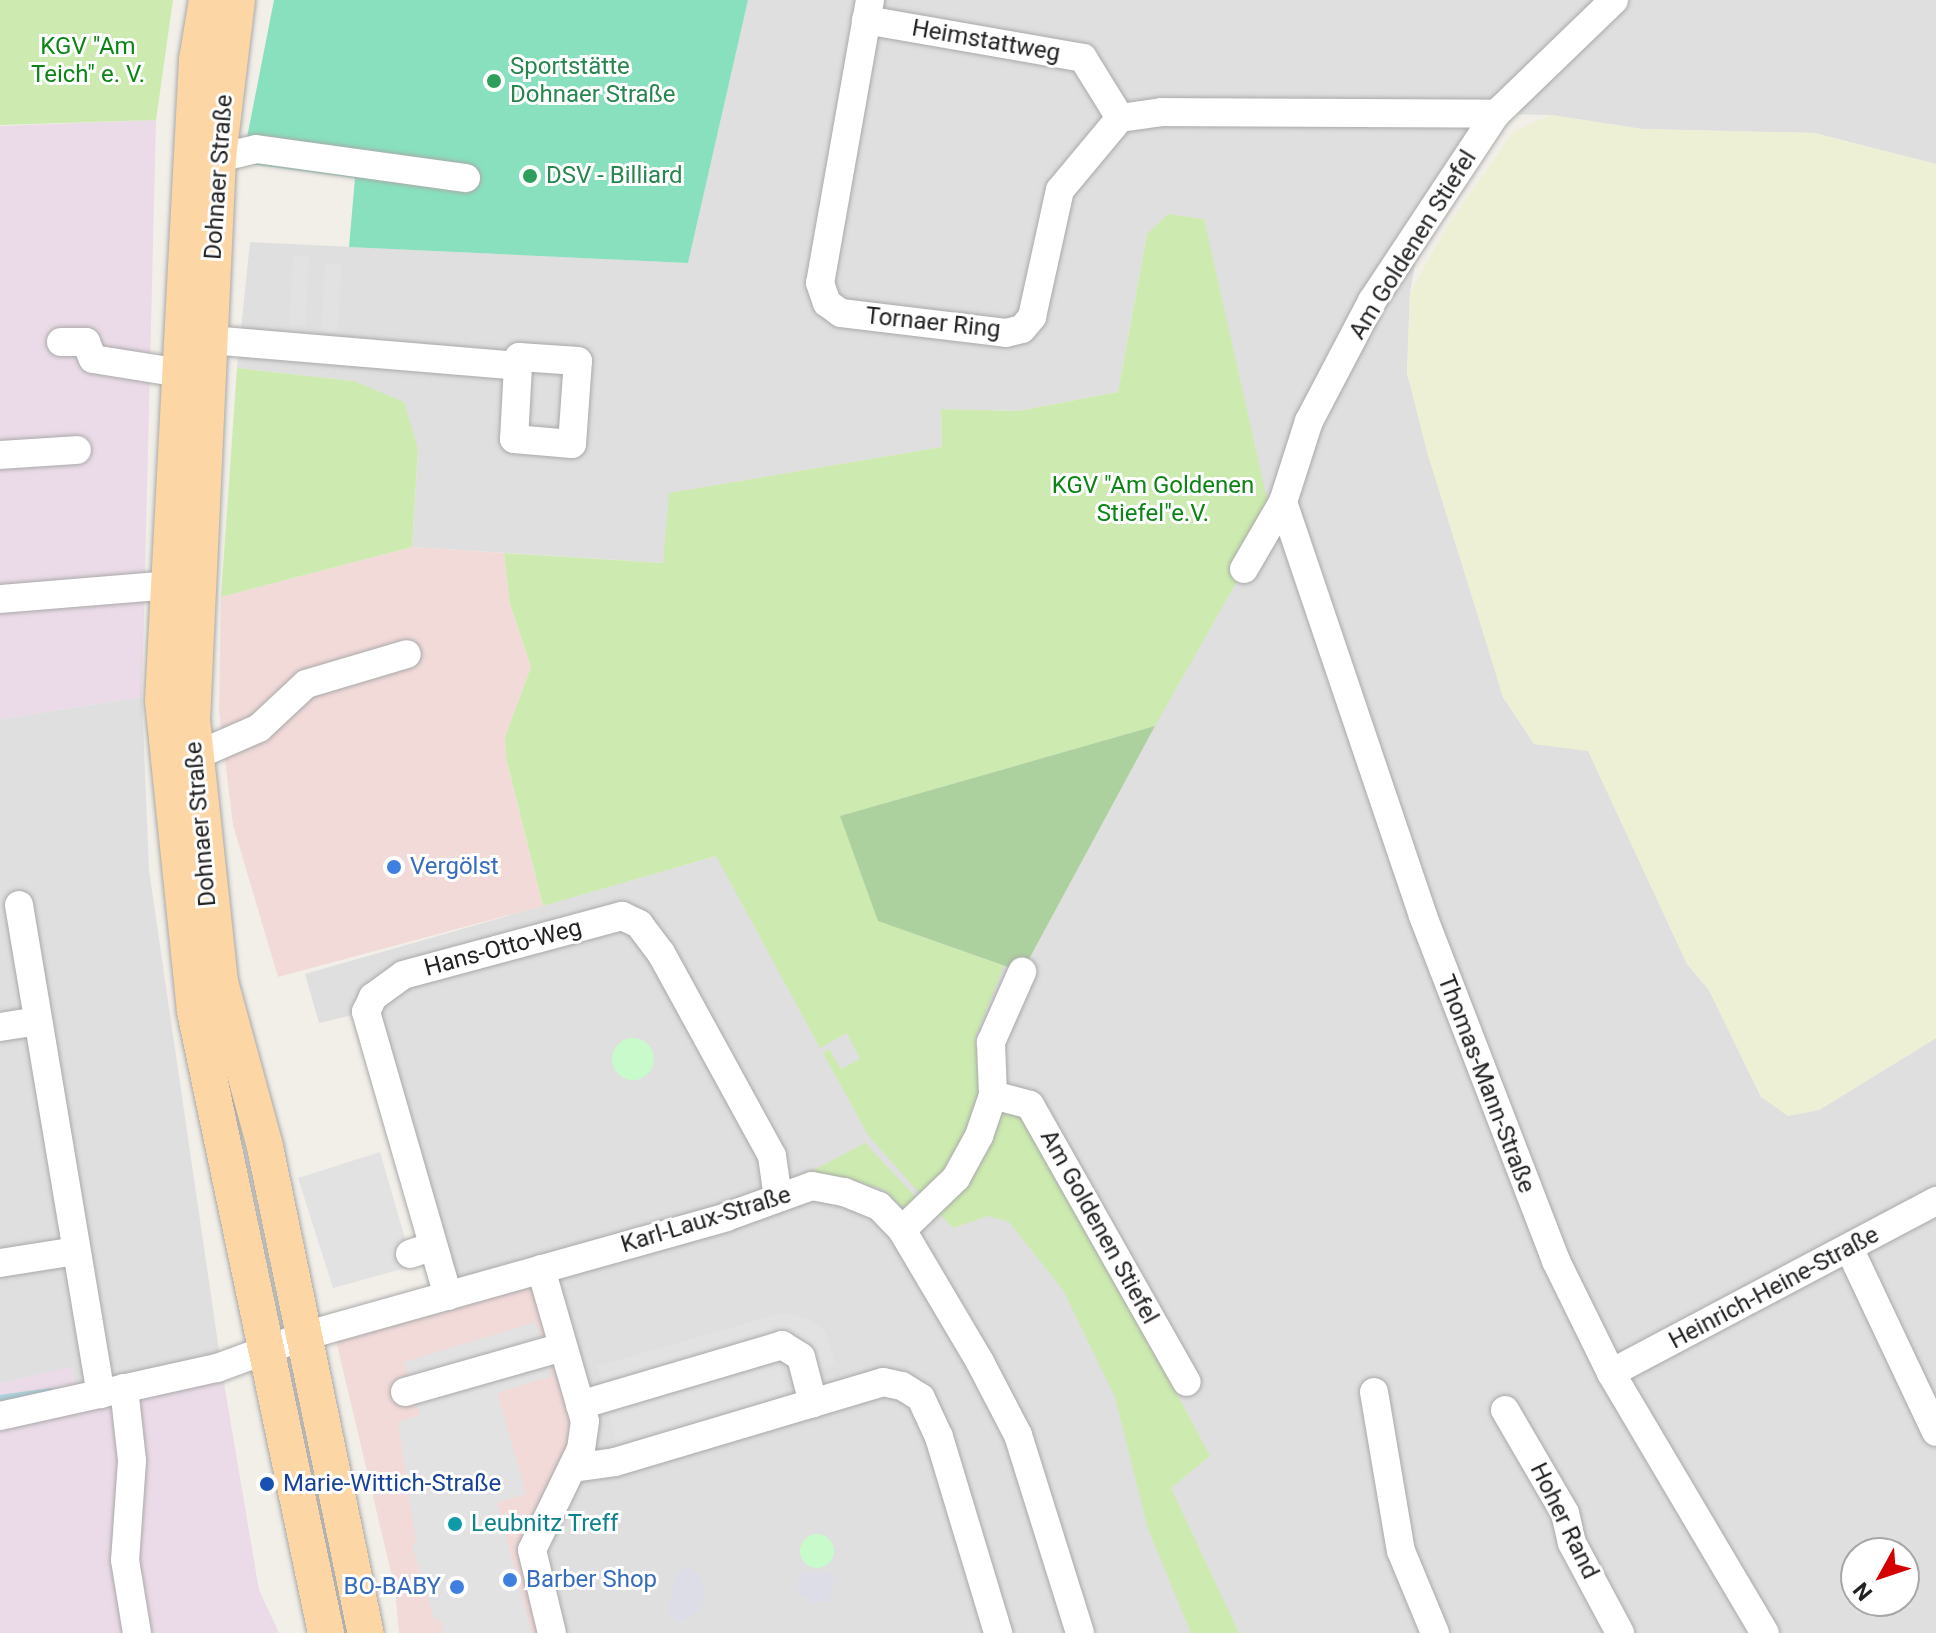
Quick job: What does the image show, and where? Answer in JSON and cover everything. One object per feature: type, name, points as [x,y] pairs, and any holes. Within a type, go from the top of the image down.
[{"type":"main road","name":"Dohnaer Straße","points":[[207,0],[197,60],[163,701],[187,953],[265,1351],[326,1633]]},
{"type":"main road","name":"Dohnaer Straße","points":[[237,0],[218,158],[192,720],[220,982],[265,1147],[366,1633]]},
{"type":"street","name":"Am Goldenen Stiefel","points":[[1244,569],[1283,502],[1309,421],[1372,301],[1496,114],[1614,0]]},
{"type":"street","name":"Tornaer Ring","points":[[868,10],[820,283],[827,303],[841,313],[1006,333],[1022,329],[1032,317],[1060,190],[1120,118]]},
{"type":"street","name":"Heimstattweg","points":[[868,10],[1083,58],[1120,118]]},
{"type":"street","points":[[1120,118],[1162,112],[1496,114]]},
{"type":"street","points":[[218,158],[256,149],[466,178]]},
{"type":"street","points":[[210,340],[518,366]]},
{"type":"street","points":[[61,342],[86,342],[93,359],[180,373]]},
{"type":"street","points":[[1,448],[77,450]]},
{"type":"street","name":"Thomas-Mann-Straße","points":[[1283,502],[1423,916],[1508,1146],[1611,1373],[1765,1633]]},
{"type":"street","points":[[0,599],[169,585]]},
{"type":"street","points":[[195,756],[259,728],[306,684],[407,654]]},
{"type":"street","points":[[19,905],[76,1251],[132,1461],[125,1560],[137,1633]]},
{"type":"street","name":"Hans-Otto-Weg","points":[[448,1296],[421,1250],[366,1012],[373,997],[403,975],[622,916],[653,939],[691,1007],[772,1156],[778,1198]]},
{"type":"street","points":[[902,1230],[956,1178],[993,1095],[991,1042],[1022,972]]},
{"type":"street","points":[[0,1027],[38,1021]]},
{"type":"street","name":"Am Goldenen Stiefel","points":[[993,1095],[1030,1105],[1187,1382]]},
{"type":"street","name":"Karl-Laux-Straße","points":[[304,1336],[541,1269],[812,1186],[844,1192],[879,1206],[902,1230],[1018,1435],[1080,1633]]},
{"type":"street","name":"Heinrich-Heine-Straße","points":[[1611,1373],[1850,1250],[1936,1201]]},
{"type":"street","points":[[1850,1250],[1936,1432]]},
{"type":"street","points":[[0,1263],[76,1251]]},
{"type":"street","points":[[541,1269],[585,1421],[573,1468],[532,1550],[552,1633]]},
{"type":"street","points":[[0,1416],[217,1368],[304,1336]]},
{"type":"street","points":[[580,1405],[782,1345],[801,1357],[813,1403]]},
{"type":"street","points":[[405,1392],[563,1347]]},
{"type":"street","points":[[573,1468],[615,1462],[883,1382],[921,1398],[939,1437],[998,1633]]},
{"type":"street","points":[[1374,1392],[1401,1551],[1435,1633]]},
{"type":"street","name":"Hoher Rand","points":[[1505,1410],[1565,1513],[1572,1543],[1620,1633]]},
{"type":"shaded area","points":[[748,0],[1936,0],[1936,164],[1814,133],[1642,129],[1551,115],[1496,114],[1421,230],[1410,293],[1407,373],[1503,697],[1534,744],[1588,750],[1687,964],[1709,990],[1761,1097],[1819,1110],[1936,1038],[1936,1633],[552,1633],[365,1012],[319,1023],[305,974],[716,856],[1189,663],[1244,569],[1147,234],[1118,392],[1018,411],[941,409],[942,447],[670,493],[664,563],[412,547],[418,449],[354,381],[237,368],[250,242],[688,263]]},
{"type":"shaded area","points":[[156,120],[142,697],[0,719],[0,126]]},
{"type":"shaded area","points":[[293,255],[309,256],[305,325],[289,324]]},
{"type":"shaded area","points":[[325,264],[342,265],[337,333],[321,332]]},
{"type":"shaded area","points":[[412,547],[504,553],[510,604],[531,667],[505,737],[506,758],[543,906],[278,977],[233,825],[219,711],[221,597]]},
{"type":"shaded area","points":[[142,697],[149,870],[222,1371],[77,1396],[72,1368],[0,1383],[0,719]]},
{"type":"shaded area","points":[[380,1152],[413,1266],[333,1288],[298,1178]]},
{"type":"shaded area","points":[[541,1269],[585,1421],[534,1537],[552,1633],[399,1633],[395,1589],[333,1328]]},
{"type":"shaded area","points":[[782,1313],[807,1318],[825,1331],[836,1365],[800,1375],[775,1352],[788,1395],[617,1446],[597,1366]]},
{"type":"shaded area","name":"Leubnitz Treff","points":[[536,1322],[552,1376],[497,1393],[526,1494],[497,1503],[532,1633],[444,1633],[440,1619],[434,1619],[412,1545],[416,1543],[398,1422],[420,1415],[404,1362]]},
{"type":"shaded area","points":[[72,1367],[77,1395],[222,1371],[259,1590],[279,1633],[0,1633],[0,1383]]},
{"type":"shaded area","points":[[686,1565],[700,1575],[705,1599],[698,1612],[678,1623],[668,1612],[675,1576]]},
{"type":"shaded area","points":[[803,1570],[815,1575],[830,1571],[835,1582],[829,1601],[813,1603],[800,1594],[797,1584]]},
{"type":"green space","name":"KGV \"Am Teich\" e. V.","points":[[0,0],[173,0],[156,120],[0,125]]},
{"type":"green space","name":"Sportstätte Dohnaer Straße","points":[[274,0],[748,0],[688,263],[349,247],[355,178],[242,163]]},
{"type":"green space","points":[[1551,115],[1642,129],[1814,133],[1936,164],[1936,1038],[1819,1110],[1788,1116],[1761,1097],[1709,990],[1687,964],[1588,751],[1534,744],[1503,697],[1427,452],[1407,373],[1410,293],[1449,223],[1514,131]]},
{"type":"green space","name":"KGV \"Am Goldenen Stiefel\"e.V.","points":[[1168,214],[1204,219],[1270,512],[1244,569],[1155,726],[840,816],[879,921],[1004,966],[975,1038],[983,1100],[928,1203],[868,1135],[823,1053],[829,1049],[841,1069],[860,1059],[847,1033],[820,1048],[716,856],[543,906],[506,758],[505,737],[531,667],[510,604],[504,553],[663,563],[669,493],[942,447],[941,409],[1018,411],[1118,392],[1147,234]]},
{"type":"green space","points":[[237,368],[354,381],[404,402],[418,449],[412,547],[221,597]]},
{"type":"green space","points":[[1155,726],[1022,972],[878,921],[840,816]]},
{"type":"green space","points":[[633,1038],[648,1044],[654,1059],[648,1074],[633,1080],[618,1074],[612,1059],[618,1044]]},
{"type":"green space","points":[[1010,1106],[1025,1107],[1210,1456],[1171,1488],[1239,1633],[1191,1633],[1148,1529],[1115,1397],[1063,1290],[1009,1222],[988,1216],[953,1228],[937,1211],[995,1115]]},
{"type":"green space","points":[[865,1143],[924,1206],[911,1216],[885,1190],[847,1178],[813,1175],[812,1171]]},
{"type":"green space","points":[[817,1534],[829,1539],[834,1551],[829,1563],[817,1568],[805,1563],[800,1551],[805,1539]]},
{"type":"waterway","points":[[0,1398],[51,1391]]},
{"type":"place","name":"Sportstätte Dohnaer Straße","points":[[494,81]]},
{"type":"place","name":"DSV - Billiard","points":[[530,176]]},
{"type":"place","name":"Vergölst","points":[[394,867]]},
{"type":"place","name":"Marie-Wittich-Straße","points":[[267,1484]]},
{"type":"place","name":"Leubnitz Treff","points":[[455,1524]]},
{"type":"place","name":"Barber Shop","points":[[510,1580]]},
{"type":"place","name":"BO-BABY","points":[[457,1587]]}]
